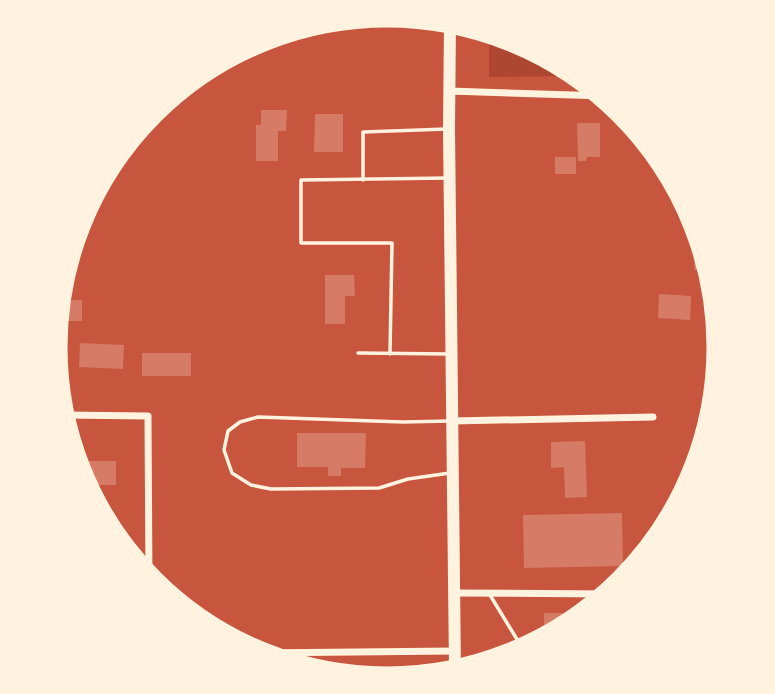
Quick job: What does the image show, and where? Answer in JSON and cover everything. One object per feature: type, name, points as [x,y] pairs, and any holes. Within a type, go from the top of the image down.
[{"type":"main road","points":[[445,28],[449,91],[455,664]]},
{"type":"main road","points":[[448,67],[450,29]]},
{"type":"street","points":[[449,91],[592,96]]},
{"type":"street","points":[[70,415],[148,416],[149,566]]},
{"type":"street","points":[[453,421],[653,417]]},
{"type":"street","points":[[453,593],[597,594]]},
{"type":"street","points":[[279,653],[455,651]]},
{"type":"lane","points":[[363,180],[363,132],[449,129]]},
{"type":"lane","points":[[390,354],[391,243],[301,243],[301,180],[449,178]]},
{"type":"lane","points":[[358,353],[452,354]]},
{"type":"lane","points":[[453,421],[258,417],[240,422],[228,431],[224,450],[232,473],[251,485],[271,489],[379,488],[408,479],[453,472]]},
{"type":"lane","points":[[490,594],[519,644]]},
{"type":"shaded area","points":[[489,39],[531,56],[567,76],[489,77]]},
{"type":"building","points":[[261,110],[287,110],[286,131],[278,131],[278,161],[256,161],[256,125],[261,125]]},
{"type":"building","points":[[315,114],[343,114],[343,152],[314,152]]},
{"type":"building","points":[[577,123],[600,123],[600,157],[587,157],[586,161],[578,161]]},
{"type":"building","points":[[555,157],[576,157],[576,174],[555,174]]},
{"type":"building","points":[[695,255],[699,255],[703,270],[694,270]]},
{"type":"building","points":[[325,275],[354,275],[355,296],[345,296],[345,324],[325,324]]},
{"type":"building","points":[[659,294],[691,296],[690,320],[658,318]]},
{"type":"building","points":[[67,300],[82,300],[82,321],[64,321]]},
{"type":"building","points":[[80,343],[124,345],[123,369],[79,367]]},
{"type":"building","points":[[142,353],[191,353],[191,376],[142,376]]},
{"type":"building","points":[[297,433],[366,433],[365,468],[341,468],[341,476],[328,476],[328,467],[297,467]]},
{"type":"building","points":[[585,441],[587,497],[565,498],[564,467],[551,468],[551,442]]},
{"type":"building","points":[[84,461],[116,461],[116,485],[95,485]]},
{"type":"building","points":[[622,513],[623,566],[524,568],[523,515]]},
{"type":"building","points":[[544,613],[573,613],[568,617],[544,631]]}]
